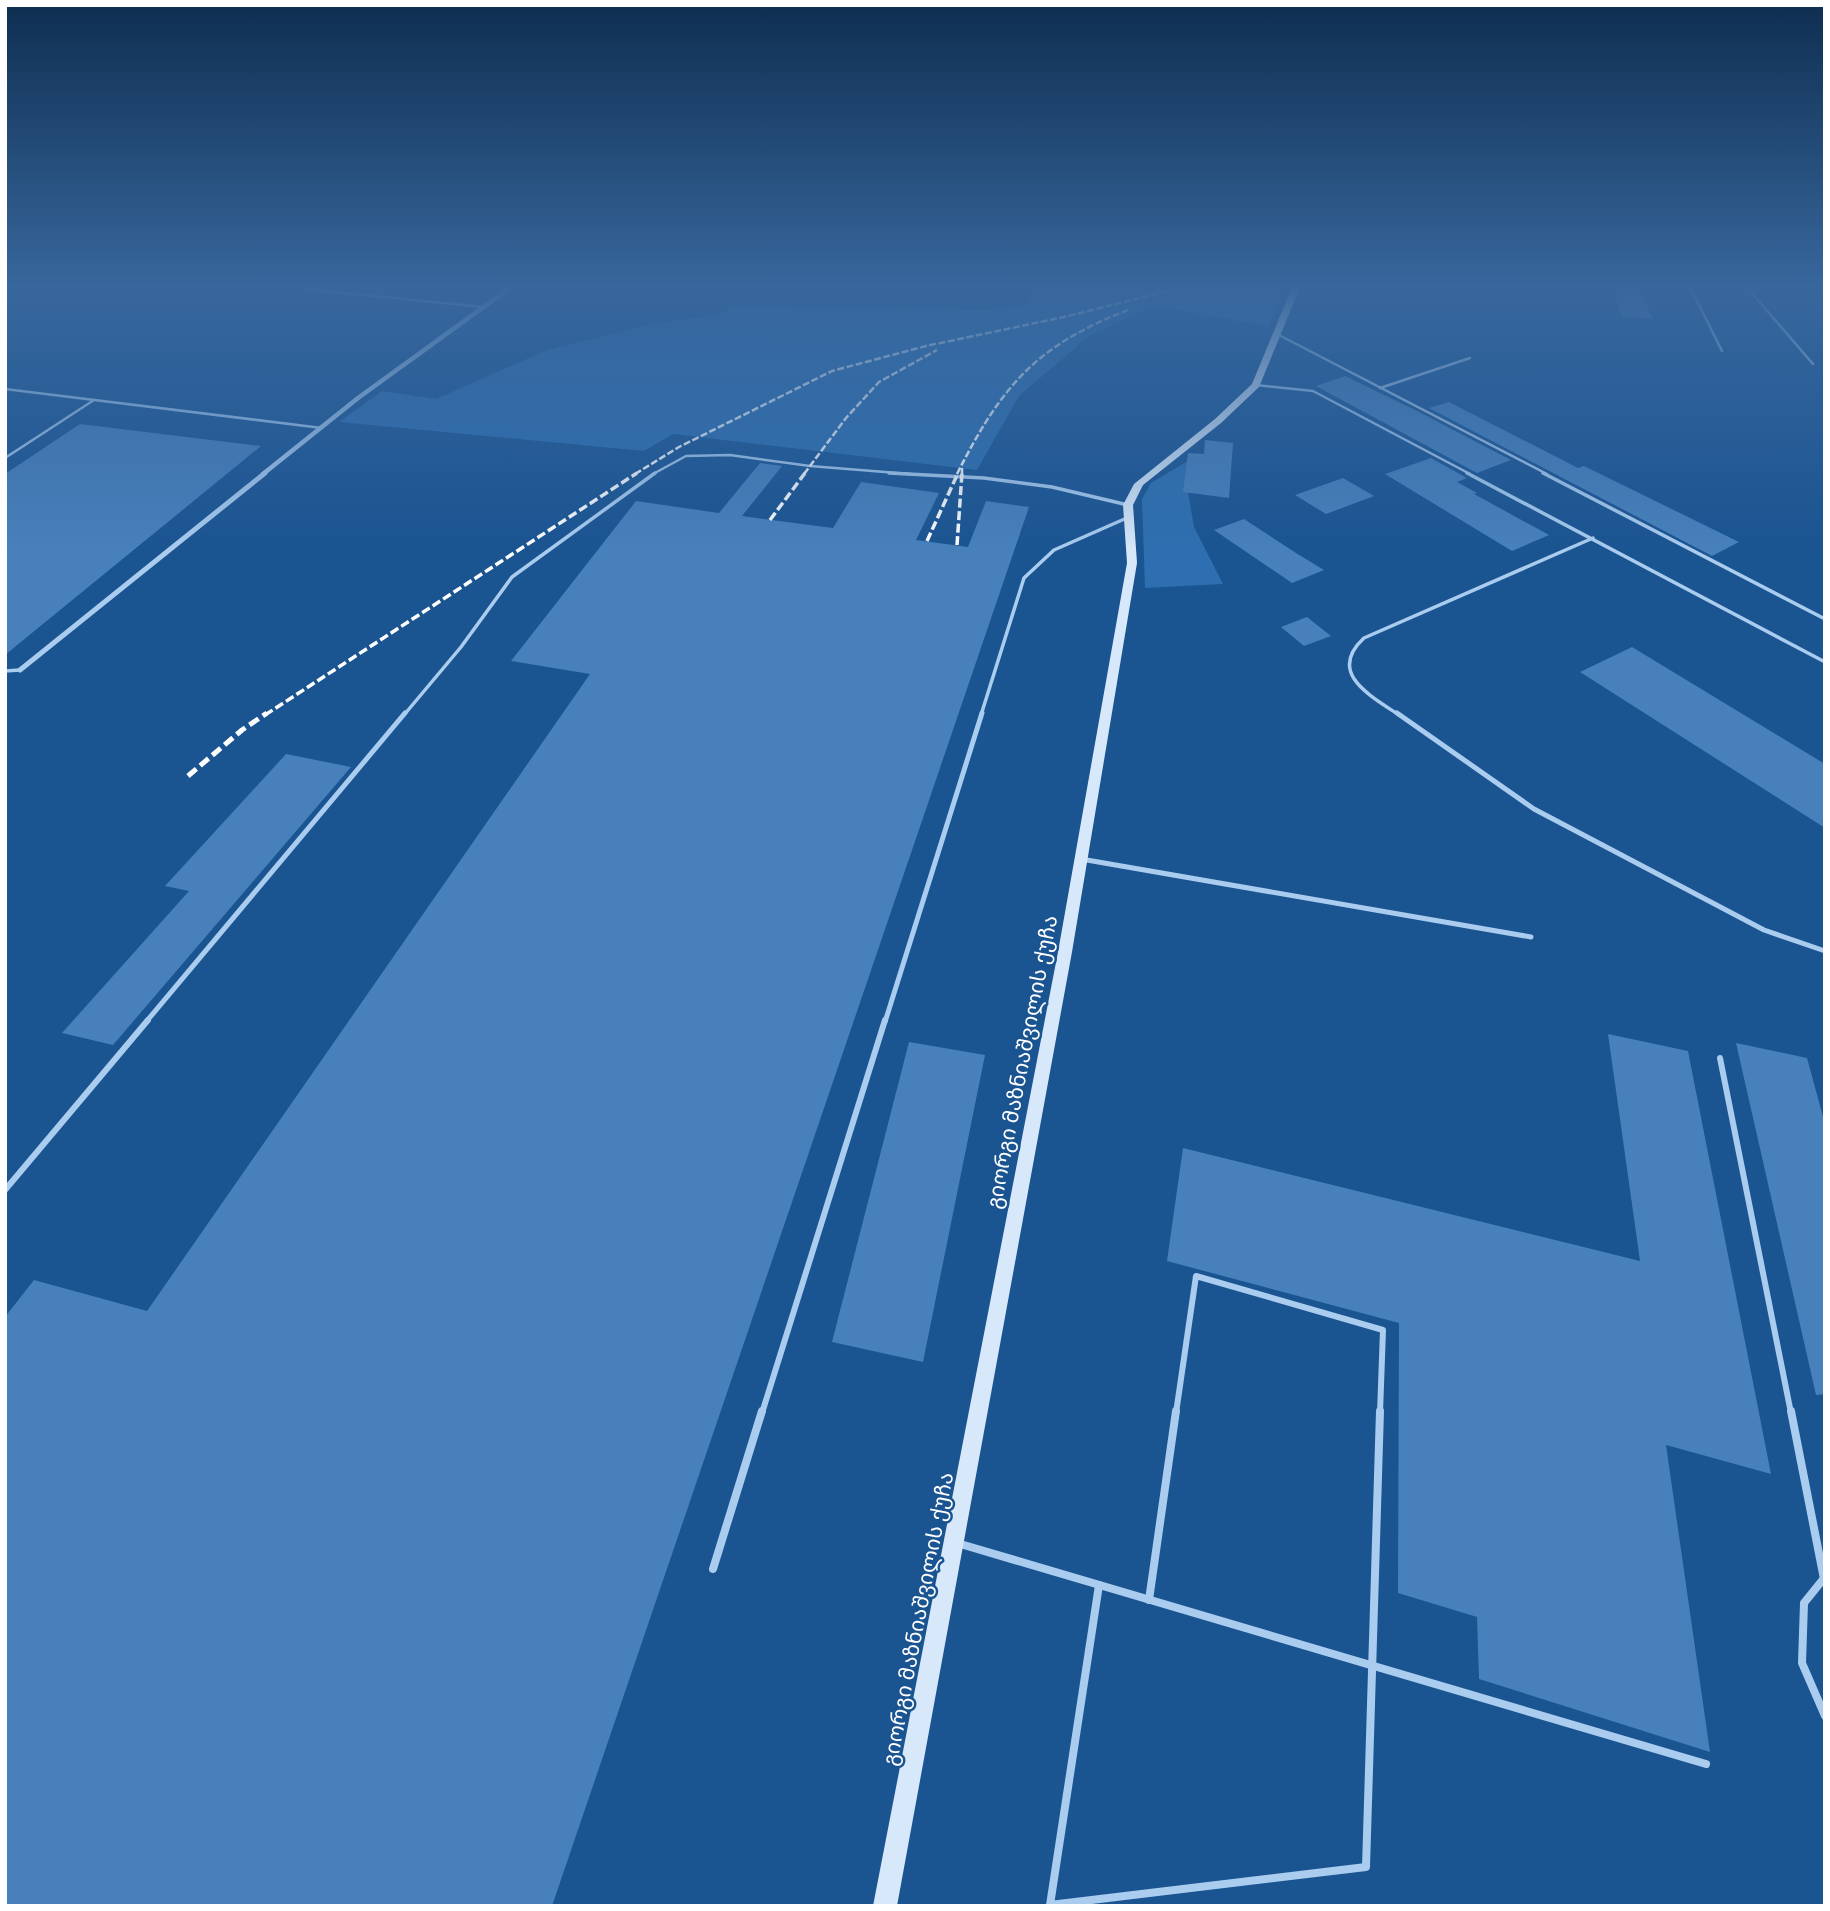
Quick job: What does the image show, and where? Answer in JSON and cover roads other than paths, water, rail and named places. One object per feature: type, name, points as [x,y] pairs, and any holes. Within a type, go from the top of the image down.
[{"type":"street","points":[[20,670],[321,428],[393,374]]},
{"type":"street","points":[[1129,511],[1139,484],[1218,421],[1256,385],[1260,374]]},
{"type":"street","name":"გიორგი მაზნიაშვილის ქუჩა","points":[[885,1906],[1081,859],[1132,563],[1129,511]]},
{"type":"lane","points":[[1354,374],[1825,619]]},
{"type":"lane","points":[[1380,388],[1421,374]]},
{"type":"lane","points":[[1256,385],[1314,391],[1825,662]]},
{"type":"lane","points":[[5,389],[321,428]]},
{"type":"lane","points":[[5,458],[94,400]]},
{"type":"lane","points":[[5,1190],[461,647],[512,578],[664,466],[686,456],[730,455],[810,466],[984,478],[1052,487],[1129,511]]},
{"type":"lane","points":[[713,1569],[1024,578],[1054,550],[1129,511]]},
{"type":"lane","points":[[1593,538],[1364,638],[1352,649],[1349,671],[1359,687],[1534,809],[1764,930],[1825,951]]},
{"type":"lane","points":[[5,671],[20,670]]},
{"type":"lane","points":[[1081,859],[1531,937]]},
{"type":"lane","points":[[1720,1058],[1824,1578],[1804,1603],[1802,1663],[1825,1716]]},
{"type":"lane","points":[[1099,1585],[1049,1905],[1366,1867],[1383,1329],[1196,1276],[1149,1600]]},
{"type":"lane","points":[[954,1542],[1706,1764]]},
{"type":"railway","points":[[635,474],[679,447],[826,374]]},
{"type":"railway","points":[[804,474],[846,418],[879,382],[893,374]]},
{"type":"railway","points":[[957,474],[989,417],[1023,374]]},
{"type":"railway","points":[[962,468],[962,473]]},
{"type":"railway","points":[[265,715],[637,473]]},
{"type":"railway","points":[[770,520],[805,473]]},
{"type":"railway","points":[[927,541],[958,473]]},
{"type":"railway","points":[[957,545],[962,473]]},
{"type":"railway","points":[[188,776],[242,730],[267,713]]}]
